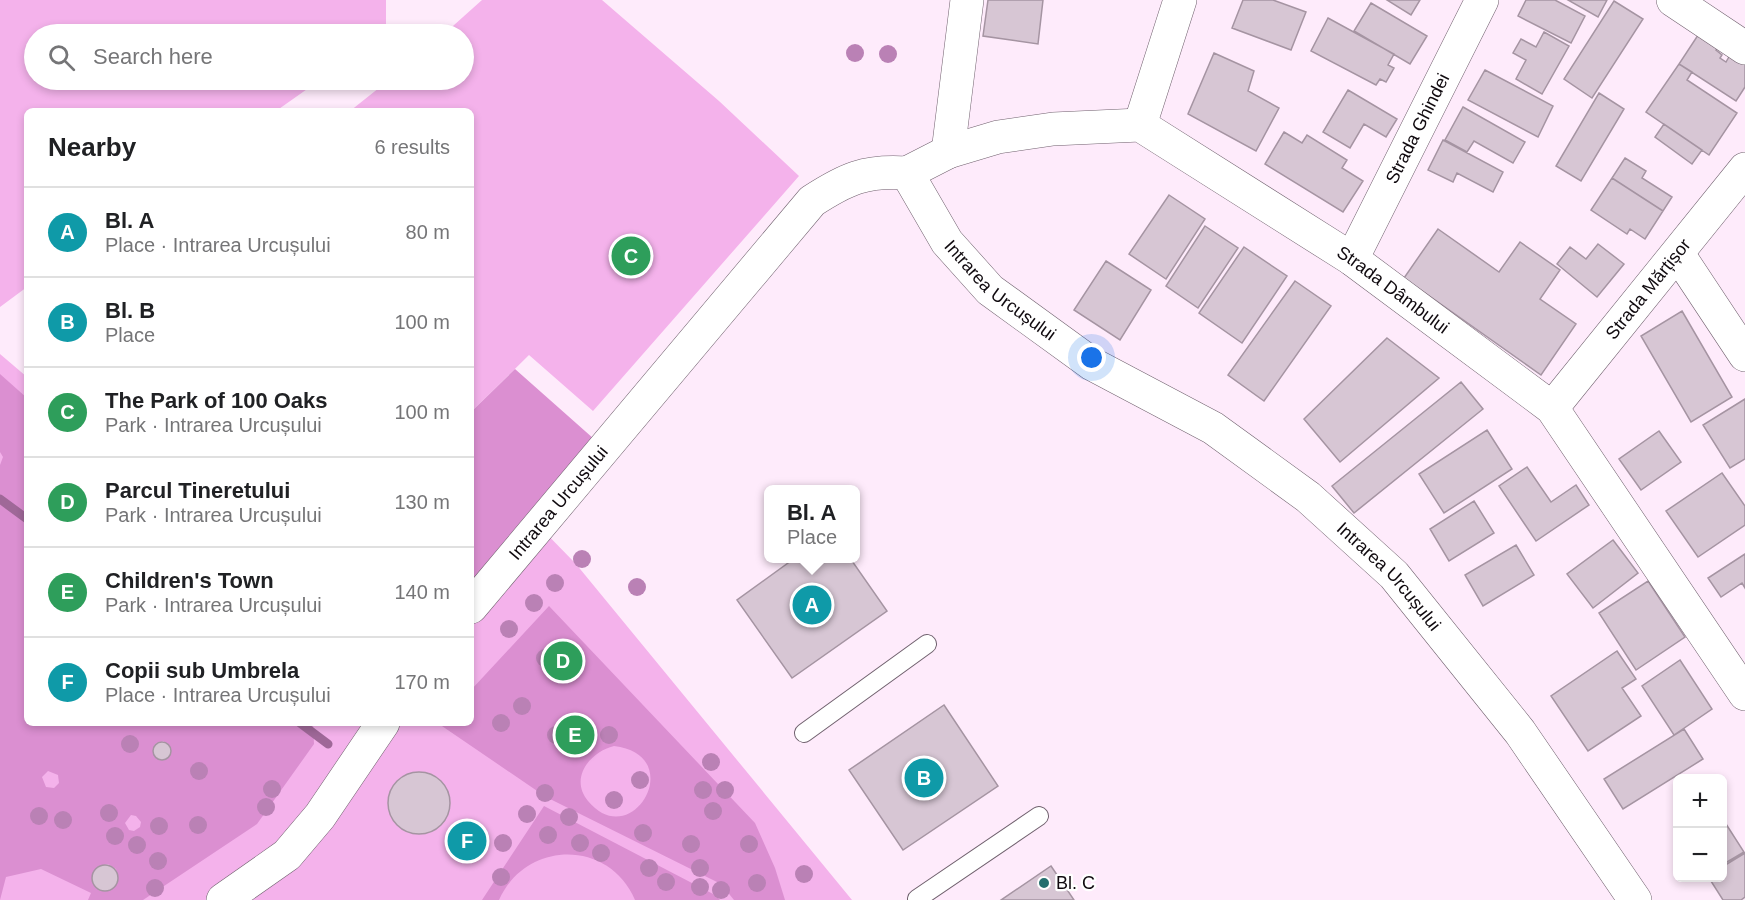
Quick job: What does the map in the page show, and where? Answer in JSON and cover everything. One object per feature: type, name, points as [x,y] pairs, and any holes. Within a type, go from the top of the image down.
[{"type":"street","points":[[948,152],[967,0]]},
{"type":"street","points":[[907,172],[948,152],[998,136],[1140,125],[1180,0]]},
{"type":"street","name":"Strada Ghindei","points":[[1352,259],[1482,0]]},
{"type":"street","points":[[1673,0],[1745,48]]},
{"type":"street","name":"Strada Dâmbului","points":[[1140,125],[1352,259],[1552,408],[1745,694]]},
{"type":"street","name":"Strada Mărțișor","points":[[1552,408],[1745,169]]},
{"type":"street","name":"Intrarea Urcușului","points":[[474,603],[812,201],[846,180],[879,171],[907,172],[946,242],[990,290],[1092,364],[1213,428],[1308,497],[1394,575],[1520,732],[1635,900]]},
{"type":"street","points":[[1678,254],[1745,355]]},
{"type":"street","points":[[223,900],[287,855],[320,816],[381,726]]},
{"type":"lane","points":[[804,733],[927,644]]},
{"type":"lane","points":[[917,899],[1039,816]]},
{"type":"shaded area","points":[[0,0],[386,0],[386,24],[24,24],[24,90],[306,90],[280,108],[24,108],[24,289],[0,307]]},
{"type":"shaded area","points":[[482,0],[602,0],[719,101],[799,176],[593,411],[529,355],[474,409],[474,108],[354,108],[376,90],[474,90],[474,24],[455,24]]},
{"type":"shaded area","points":[[0,354],[24,374],[24,726],[474,726],[474,596],[535,522],[576,564],[852,900],[0,900]]},
{"type":"shaded area","points":[[515,369],[594,439],[474,579],[474,409]]},
{"type":"shaded area","points":[[0,374],[24,395],[24,726],[313,726],[314,744],[257,824],[143,900],[88,900],[91,893],[41,869],[6,877],[0,900],[0,465],[3,457],[0,452]],"holes":[[[163,741],[170,746],[171,753],[168,758],[162,760],[156,758],[153,750],[155,744]],[[48,771],[58,775],[59,783],[54,788],[46,787],[42,777]],[[131,815],[136,816],[141,822],[140,827],[134,831],[129,830],[125,823]],[[108,864],[116,869],[118,881],[110,890],[102,891],[93,882],[93,873],[99,866]]]},
{"type":"shaded area","points":[[549,606],[755,823],[775,868],[785,900],[734,900],[721,884],[546,797],[442,726],[474,726],[474,687]],"holes":[[[614,746],[636,753],[648,766],[650,781],[646,797],[635,809],[621,816],[605,814],[588,801],[583,792],[581,784],[585,767],[590,760],[605,749]]]},
{"type":"shaded area","points":[[544,806],[715,895],[720,900],[635,900],[623,880],[607,866],[588,857],[567,855],[547,858],[528,866],[512,880],[499,900],[482,900]]},
{"type":"building","points":[[988,0],[1043,0],[1038,44],[983,36]]},
{"type":"building","points":[[1243,0],[1273,0],[1306,12],[1291,50],[1232,28]]},
{"type":"building","points":[[1387,0],[1420,0],[1411,15]]},
{"type":"building","points":[[1526,0],[1555,0],[1585,16],[1571,43],[1518,16]]},
{"type":"building","points":[[1568,0],[1607,0],[1598,17]]},
{"type":"building","points":[[1614,1],[1643,19],[1592,98],[1564,79]]},
{"type":"building","points":[[1371,3],[1427,36],[1410,64],[1354,31]]},
{"type":"building","points":[[1328,18],[1394,54],[1388,65],[1394,68],[1386,82],[1380,79],[1376,85],[1311,51]]},
{"type":"building","points":[[1704,26],[1724,38],[1716,50],[1722,55],[1720,58],[1726,62],[1734,48],[1745,55],[1745,87],[1736,101],[1679,64]]},
{"type":"building","points":[[1544,32],[1569,46],[1542,94],[1516,79],[1526,60],[1513,53],[1521,39],[1536,47]]},
{"type":"building","points":[[1214,53],[1254,71],[1248,91],[1279,108],[1256,151],[1188,114]]},
{"type":"building","points":[[1679,64],[1692,72],[1687,80],[1737,113],[1709,155],[1646,112]]},
{"type":"building","points":[[1485,70],[1553,106],[1538,137],[1468,100]]},
{"type":"building","points":[[1348,90],[1397,119],[1386,137],[1364,124],[1350,148],[1323,132]]},
{"type":"building","points":[[1599,93],[1624,109],[1581,181],[1556,166]]},
{"type":"building","points":[[1463,107],[1525,142],[1513,163],[1474,141],[1467,152],[1445,140]]},
{"type":"building","points":[[1664,124],[1702,150],[1692,164],[1655,137]]},
{"type":"building","points":[[1284,132],[1302,143],[1307,135],[1347,160],[1342,168],[1363,181],[1343,212],[1265,164]]},
{"type":"building","points":[[1443,140],[1503,172],[1493,192],[1457,173],[1453,182],[1428,170]]},
{"type":"building","points":[[1625,158],[1646,171],[1642,178],[1672,197],[1663,211],[1612,178]]},
{"type":"building","points":[[1612,178],[1663,211],[1645,239],[1630,229],[1627,234],[1591,210]]},
{"type":"building","points":[[1169,195],[1205,219],[1166,279],[1129,254]]},
{"type":"building","points":[[1205,226],[1238,248],[1198,308],[1166,286]]},
{"type":"building","points":[[1438,229],[1499,272],[1520,242],[1560,270],[1540,299],[1576,324],[1541,375],[1404,278]]},
{"type":"building","points":[[1598,244],[1624,264],[1597,297],[1557,264],[1570,247],[1586,259]]},
{"type":"building","points":[[1244,247],[1287,276],[1242,343],[1199,313]]},
{"type":"building","points":[[1106,261],[1151,290],[1120,340],[1074,310]]},
{"type":"building","points":[[1295,281],[1331,306],[1264,401],[1228,375]]},
{"type":"building","points":[[1682,311],[1732,397],[1691,422],[1641,336]]},
{"type":"building","points":[[1387,338],[1439,378],[1340,462],[1304,419]]},
{"type":"building","points":[[1461,382],[1483,409],[1354,513],[1332,486]]},
{"type":"building","points":[[1745,399],[1745,459],[1730,468],[1703,425]]},
{"type":"building","points":[[1487,430],[1512,469],[1444,513],[1419,474]]},
{"type":"building","points":[[1659,431],[1681,462],[1641,490],[1619,459]]},
{"type":"building","points":[[1527,467],[1551,502],[1576,485],[1589,505],[1536,541],[1499,486]]},
{"type":"building","points":[[1722,473],[1745,506],[1745,525],[1698,557],[1666,511]]},
{"type":"building","points":[[1474,501],[1494,533],[1449,561],[1430,529]]},
{"type":"building","points":[[1613,540],[1638,573],[1593,608],[1567,574]]},
{"type":"building","points":[[1516,545],[1534,575],[1483,606],[1465,575]]},
{"type":"building","points":[[1745,554],[1745,588],[1742,583],[1721,597],[1708,578]]},
{"type":"building","points":[[788,563],[853,563],[887,611],[792,678],[737,600]]},
{"type":"building","points":[[1648,581],[1685,637],[1636,670],[1599,613]]},
{"type":"building","points":[[1617,651],[1636,679],[1622,688],[1641,716],[1588,751],[1551,696]]},
{"type":"building","points":[[1680,660],[1712,709],[1674,735],[1642,686]]},
{"type":"building","points":[[944,705],[998,786],[903,850],[849,770]]},
{"type":"building","points":[[1684,729],[1703,759],[1679,774],[1673,774],[1673,778],[1623,809],[1604,779]]},
{"type":"building","points":[[158,742],[166,742],[171,747],[169,758],[158,760],[153,755],[153,747]]},
{"type":"building","points":[[413,772],[425,772],[441,781],[448,791],[450,803],[448,815],[441,825],[425,834],[413,834],[402,829],[393,820],[388,809],[388,797],[393,786],[402,777]]},
{"type":"building","points":[[1727,826],[1744,852],[1727,862]]},
{"type":"building","points":[[1745,853],[1745,897],[1741,900],[1723,900],[1712,882],[1727,882],[1727,864]]},
{"type":"building","points":[[105,865],[114,869],[118,878],[114,887],[105,891],[96,887],[92,878],[96,869]]},
{"type":"building","name":"Bl. C","points":[[1051,866],[1074,900],[1001,900]]},
{"type":"waterway","points":[[0,499],[24,517]]},
{"type":"waterway","points":[[304,726],[328,744]]},
{"type":"place","name":"The Park of 100 Oaks","points":[[631,256]]},
{"type":"place","name":"Bl. A","points":[[812,605]]},
{"type":"place","name":"Parcul Tineretului","points":[[563,661]]},
{"type":"place","name":"Children's Town","points":[[575,735]]},
{"type":"place","name":"Bl. B","points":[[924,778]]},
{"type":"place","name":"Copii sub Umbrela","points":[[467,841]]},
{"type":"place","name":"Bl. C","points":[[1044,883]]}]
